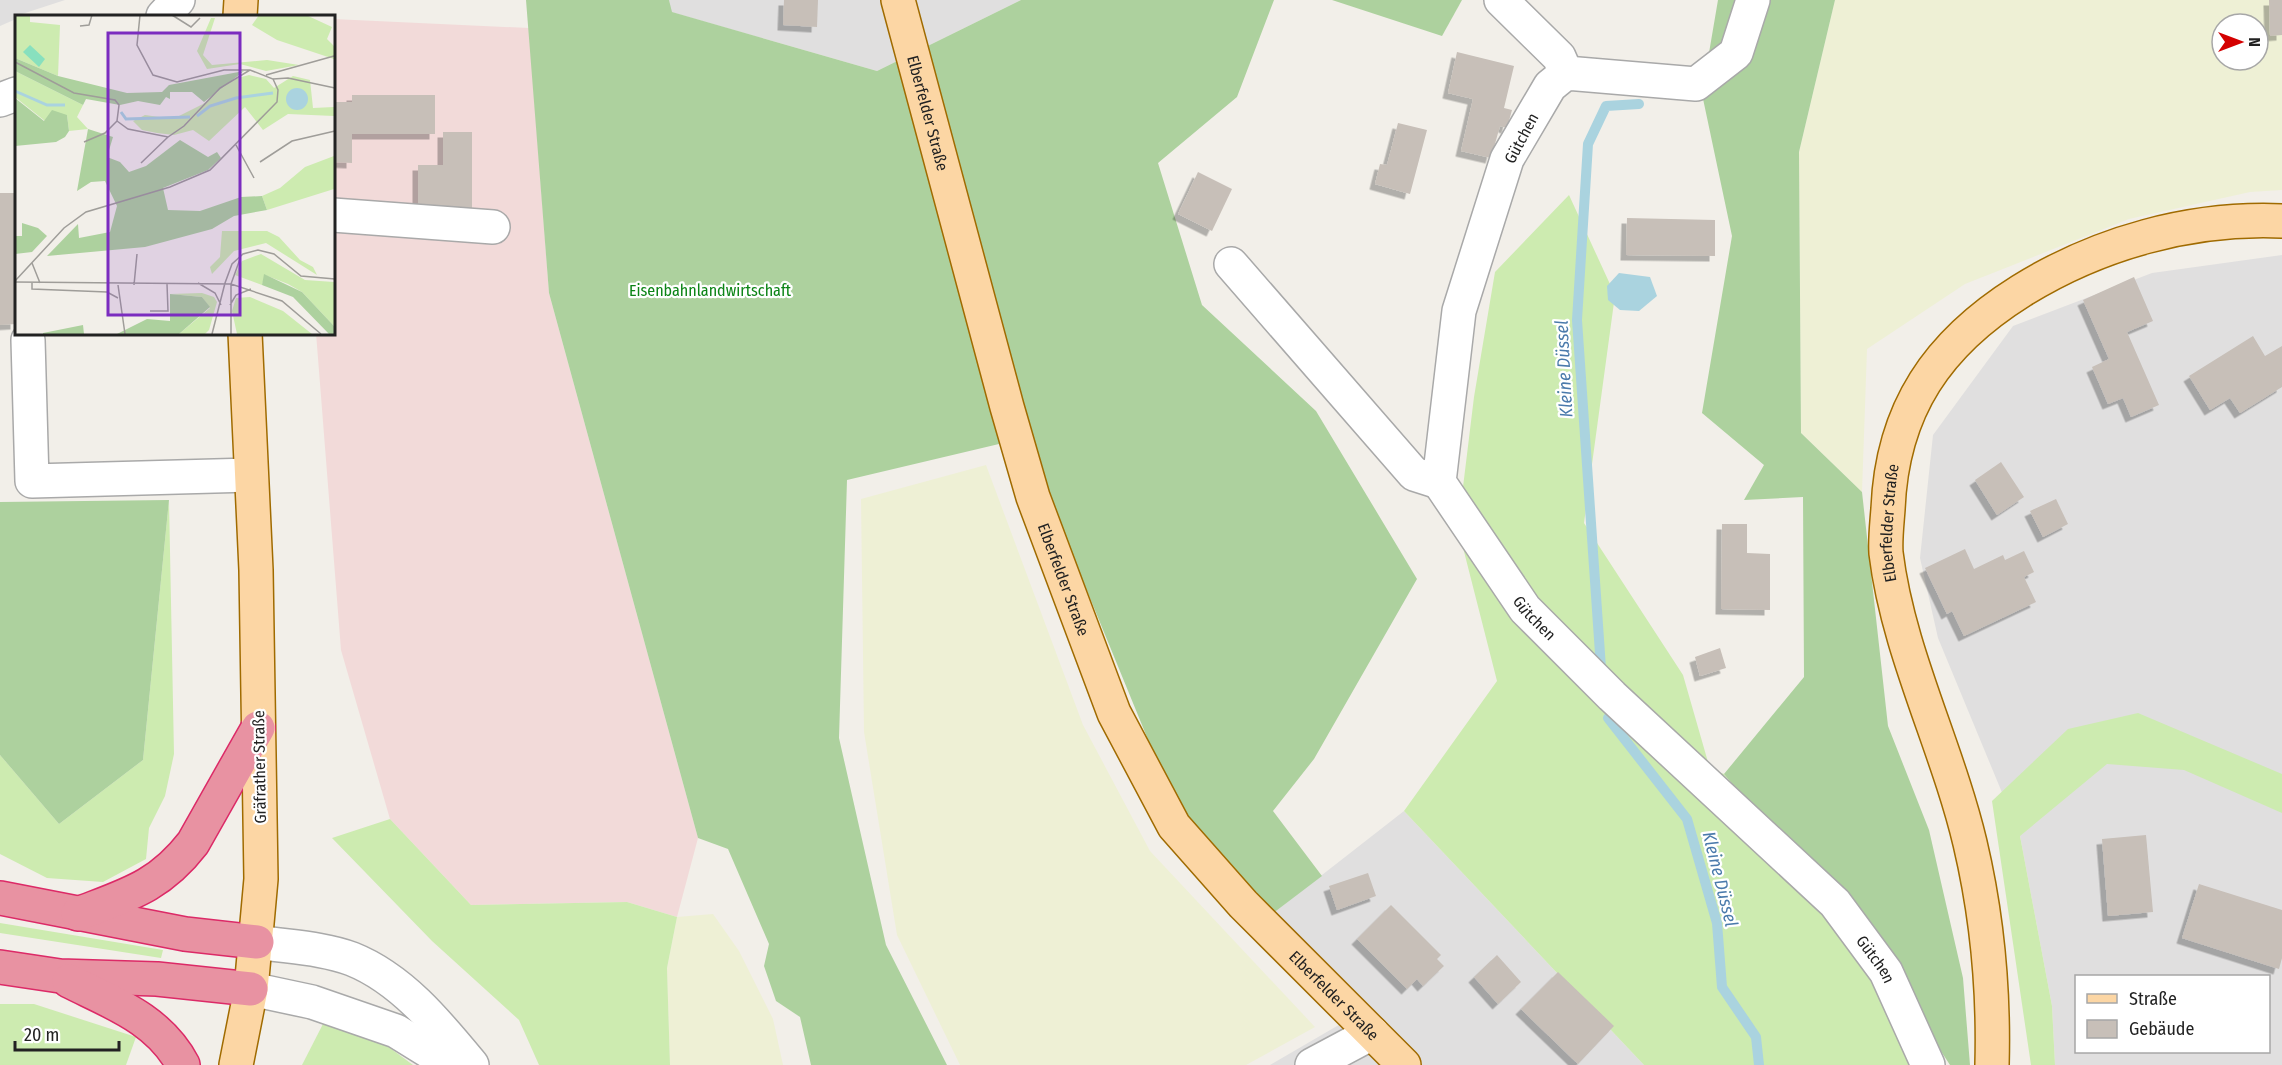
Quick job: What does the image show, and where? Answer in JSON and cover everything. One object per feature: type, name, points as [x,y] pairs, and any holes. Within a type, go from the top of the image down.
[{"type":"highway","points":[[78,914],[144,889],[180,860],[193,843],[258,728]]},
{"type":"highway","points":[[0,898],[185,934],[257,942]]},
{"type":"highway","points":[[0,967],[60,976],[157,979],[251,989]]},
{"type":"highway","points":[[60,976],[139,1015],[158,1030],[183,1065]]},
{"type":"main road","points":[[240,15],[241,0]]},
{"type":"main road","name":"Elberfelder Straße","points":[[898,0],[1006,407],[1033,497],[1114,713],[1174,826],[1243,904],[1404,1065]]},
{"type":"main road","name":"Elberfelder Straße","points":[[1992,1065],[1993,1021],[1986,936],[1970,844],[1947,760],[1898,612],[1886,551],[1889,489],[1898,438],[1914,401],[1941,358],[1991,310],[2049,273],[2119,244],[2188,227],[2282,221]]},
{"type":"main road","name":"Gräfrather Straße","points":[[236,1065],[251,989],[261,879],[256,570],[245,334]]},
{"type":"street","points":[[164,15],[178,0]]},
{"type":"street","points":[[1501,0],[1559,57],[1566,73],[1696,84],[1736,53],[1753,0]]},
{"type":"street","name":"Gütchen","points":[[1566,73],[1550,86],[1507,159],[1459,311],[1439,482],[1525,609],[1612,696],[1835,903],[1887,972],[1928,1065]]},
{"type":"street","points":[[0,100],[15,94]]},
{"type":"street","points":[[334,215],[493,227]]},
{"type":"street","points":[[1231,264],[1414,474],[1439,482]]},
{"type":"street","points":[[28,340],[32,481],[251,475]]},
{"type":"street","points":[[257,942],[333,954],[368,967],[390,980],[412,999],[472,1065]]},
{"type":"street","points":[[251,989],[312,1002],[396,1031],[450,1065]]},
{"type":"street","points":[[1312,1065],[1372,1033]]},
{"type":"shaded area","points":[[0,0],[65,0],[15,15],[15,19],[0,26]]},
{"type":"shaded area","points":[[669,0],[1021,0],[877,71],[671,12]]},
{"type":"shaded area","points":[[334,19],[529,28],[549,293],[698,838],[677,917],[627,902],[471,905],[390,819],[341,650],[316,334],[334,334]]},
{"type":"shaded area","points":[[2282,255],[2282,1065],[2055,1065],[2052,1006],[2020,836],[1938,638],[1920,558],[1933,435],[2013,326],[2152,273]]},
{"type":"shaded area","points":[[1404,811],[1644,1065],[1270,1065],[1368,1008],[1272,914]]},
{"type":"green space","name":"Eisenbahnlandwirtschaft","points":[[526,0],[669,0],[672,12],[877,71],[1021,0],[1274,0],[1237,97],[1158,163],[1202,305],[1316,411],[1417,579],[1314,759],[1273,811],[1322,876],[1272,914],[1176,808],[1072,554],[1029,437],[847,480],[839,738],[886,945],[947,1065],[811,1065],[800,1017],[776,1001],[764,966],[769,944],[728,849],[698,838],[549,293]]},
{"type":"green space","points":[[1332,0],[1462,0],[1442,36]]},
{"type":"green space","points":[[1718,0],[1835,0],[1799,152],[1801,433],[1862,492],[1888,726],[1929,830],[1963,978],[1970,1065],[1950,1065],[1903,993],[1724,774],[1804,677],[1803,497],[1744,500],[1764,465],[1702,413],[1732,236],[1702,94]]},
{"type":"green space","points":[[1835,0],[2282,0],[2282,190],[2250,192],[2129,219],[1965,284],[1867,349],[1862,492],[1801,433],[1799,152]]},
{"type":"green space","points":[[1569,195],[1615,295],[1584,523],[1683,675],[1710,769],[1724,774],[1903,993],[1918,1065],[1644,1065],[1404,811],[1497,681],[1458,528],[1474,397],[1495,272]]},
{"type":"green space","points":[[986,465],[1083,725],[1150,851],[1315,1027],[1246,1065],[960,1065],[897,935],[864,732],[861,499]]},
{"type":"green space","points":[[169,500],[174,754],[165,796],[149,828],[146,859],[103,882],[47,878],[0,854],[0,755],[59,824],[143,760]]},
{"type":"green space","points":[[169,500],[143,760],[59,824],[0,755],[0,502]]},
{"type":"green space","points":[[2138,713],[2282,774],[2282,813],[2184,770],[2107,764],[2020,836],[2052,1006],[2055,1065],[2031,1065],[1992,801],[2068,729]]},
{"type":"green space","points":[[390,819],[471,905],[627,902],[677,917],[667,968],[670,1065],[539,1065],[519,1020],[432,941],[332,838]]},
{"type":"green space","points":[[713,914],[739,951],[773,1019],[783,1065],[670,1065],[667,968],[677,917]]},
{"type":"green space","points":[[0,923],[163,950],[161,958],[0,933]]},
{"type":"green space","points":[[0,1004],[34,1004],[136,1037],[126,1065],[0,1065]]},
{"type":"green space","points":[[324,1022],[382,1042],[413,1065],[302,1065]]},
{"type":"water","points":[[1619,273],[1650,277],[1657,296],[1639,311],[1620,310],[1608,300],[1607,286]]},
{"type":"building","points":[[784,0],[818,0],[817,27],[783,25]]},
{"type":"building","points":[[2269,0],[2282,0],[2282,35],[2270,36]]},
{"type":"building","points":[[1457,52],[1514,66],[1504,108],[1512,110],[1507,128],[1500,126],[1491,158],[1461,151],[1473,99],[1448,93]]},
{"type":"building","points":[[352,95],[435,95],[435,134],[352,134],[352,163],[334,162],[334,102],[352,102]]},
{"type":"building","points":[[1398,123],[1427,130],[1410,194],[1375,184],[1380,164],[1387,165]]},
{"type":"building","points":[[443,132],[472,132],[472,214],[418,214],[418,165],[443,165]]},
{"type":"building","points":[[1198,172],[1232,189],[1212,231],[1178,214]]},
{"type":"building","points":[[0,193],[15,193],[15,324],[0,325]]},
{"type":"building","points":[[1627,218],[1715,220],[1715,256],[1626,255]]},
{"type":"building","points":[[2134,277],[2153,321],[2127,332],[2159,405],[2131,417],[2123,398],[2108,404],[2092,367],[2109,359],[2083,300]]},
{"type":"building","points":[[2253,336],[2265,356],[2282,346],[2282,387],[2240,413],[2230,398],[2210,410],[2189,376]]},
{"type":"building","points":[[2001,462],[2024,497],[1997,515],[1975,480]]},
{"type":"building","points":[[2056,499],[2068,524],[2043,537],[2030,511]]},
{"type":"building","points":[[1722,524],[1747,524],[1747,553],[1770,554],[1770,610],[1721,609]]},
{"type":"building","points":[[1965,549],[1974,569],[2003,555],[2005,560],[2024,551],[2034,572],[2024,577],[2036,602],[1964,636],[1952,611],[1947,614],[1925,568]]},
{"type":"building","points":[[1720,648],[1726,668],[1700,676],[1695,657]]},
{"type":"building","points":[[2146,835],[2153,912],[2108,916],[2102,839]]},
{"type":"building","points":[[1368,873],[1376,896],[1337,910],[1329,886]]},
{"type":"building","points":[[2199,884],[2282,910],[2282,958],[2279,969],[2182,938]]},
{"type":"building","points":[[1391,905],[1441,955],[1437,959],[1444,966],[1423,986],[1417,979],[1407,989],[1357,939]]},
{"type":"building","points":[[1497,955],[1521,982],[1498,1004],[1474,977]]},
{"type":"building","points":[[1558,972],[1614,1026],[1578,1064],[1521,1009]]},
{"type":"waterway","name":"Kleine Düssel","points":[[1601,668],[1577,320],[1588,144],[1606,106],[1639,104]]},
{"type":"waterway","name":"Kleine Düssel","points":[[1608,718],[1687,819],[1717,923],[1722,987],[1756,1037],[1759,1065]]}]
